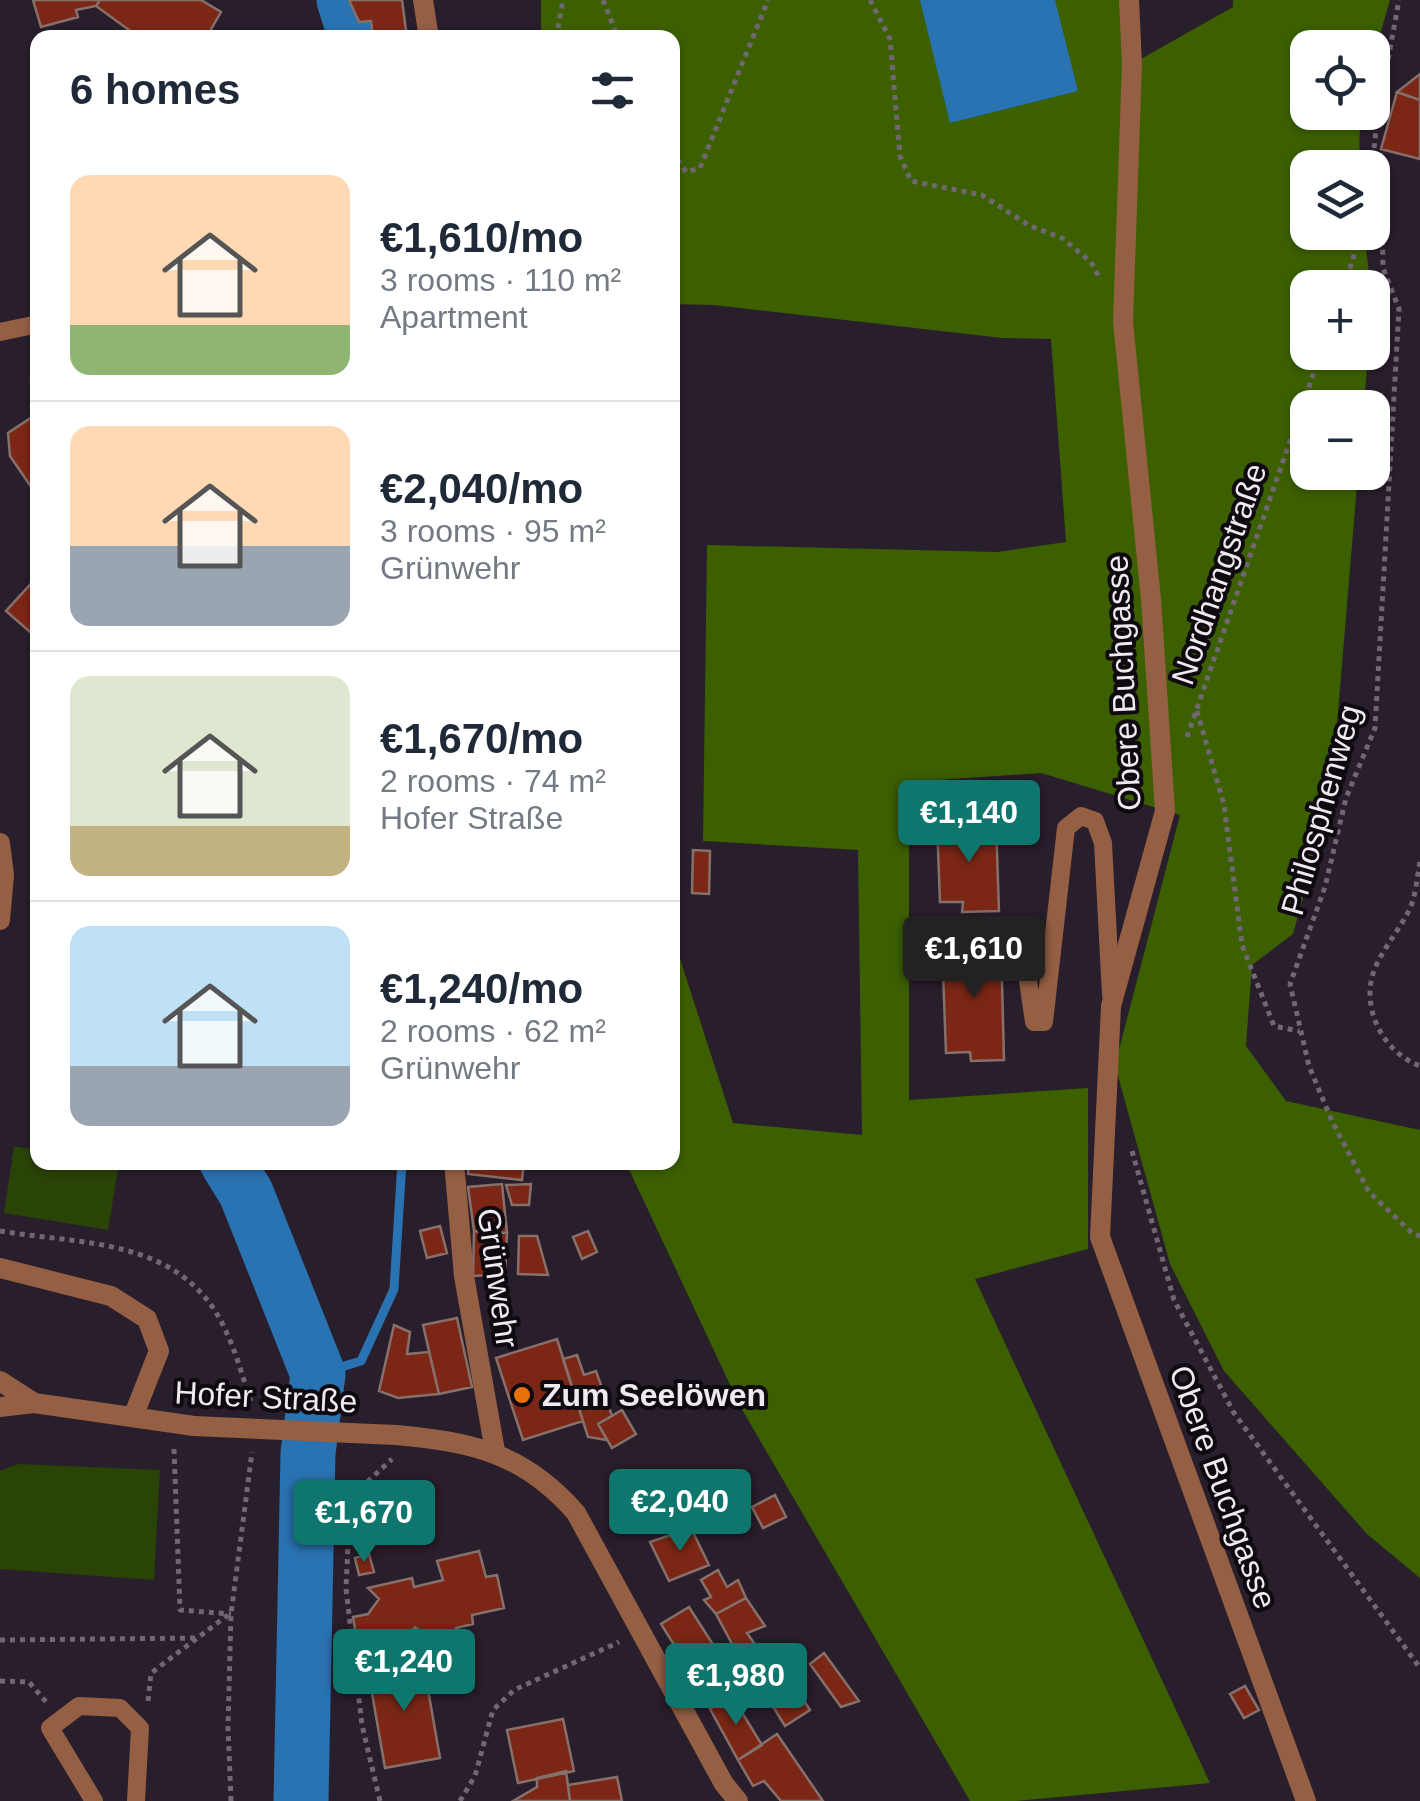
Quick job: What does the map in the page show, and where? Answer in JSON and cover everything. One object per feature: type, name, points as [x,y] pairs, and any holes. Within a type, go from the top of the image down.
[{"type":"street","points":[[423,0],[428,30]]},
{"type":"street","name":"Obere Buchgasse","points":[[1129,0],[1132,64],[1124,307],[1151,599],[1164,811],[1111,1006],[1100,1237],[1306,1801]]},
{"type":"street","points":[[0,843],[4,875],[0,920]]},
{"type":"street","name":"Grünwehr","points":[[452,1170],[464,1276],[495,1451]]},
{"type":"street","points":[[0,1268],[112,1296],[147,1319],[159,1351],[134,1416]]},
{"type":"street","name":"Hofer Straße","points":[[0,1381],[34,1404]]},
{"type":"street","name":"Hofer Straße","points":[[0,1408],[34,1404],[194,1426],[454,1440],[495,1451]]},
{"type":"street","points":[[495,1451],[557,1490],[576,1513],[724,1784],[738,1801]]},
{"type":"lane","points":[[0,332],[30,326]]},
{"type":"lane","points":[[1020,926],[1034,1022],[1044,1022],[1066,828],[1081,816],[1095,822],[1103,843],[1111,1006]]},
{"type":"lane","points":[[94,1801],[50,1728],[79,1706],[120,1708],[140,1728],[136,1801]]},
{"type":"path","points":[[557,30],[563,0]]},
{"type":"path","points":[[604,0],[615,30]]},
{"type":"path","points":[[680,163],[686,172],[700,168],[768,0]]},
{"type":"path","points":[[870,0],[890,39],[900,156],[911,181],[982,194],[1030,226],[1062,238],[1091,262],[1107,292],[1124,307]]},
{"type":"path","points":[[1375,150],[1399,0]]},
{"type":"path","name":"Philosphenweg","points":[[1383,250],[1384,268],[1399,309],[1375,728],[1346,798],[1324,888],[1290,984],[1309,1066],[1332,1121],[1369,1192],[1420,1236]]},
{"type":"path","name":"Nordhangstraße","points":[[1186,742],[1315,370]]},
{"type":"path","points":[[1196,708],[1224,805],[1242,945],[1274,1026],[1299,1031]]},
{"type":"path","points":[[1420,862],[1412,906],[1372,979],[1373,1011],[1382,1039],[1404,1060],[1420,1066]]},
{"type":"path","points":[[1130,1144],[1174,1300],[1234,1413],[1420,1668]]},
{"type":"path","points":[[380,1801],[362,1725],[348,1607],[350,1498],[406,1436]]},
{"type":"path","points":[[174,1445],[180,1610],[231,1614]]},
{"type":"path","points":[[231,1801],[228,1727],[231,1614],[238,1557]]},
{"type":"path","points":[[140,1728],[151,1673],[231,1614]]},
{"type":"path","points":[[460,1801],[475,1776],[493,1710],[514,1690],[640,1631]]},
{"type":"path","points":[[0,1640],[198,1638]]},
{"type":"path","points":[[0,1682],[29,1682],[59,1721]]},
{"type":"green space","points":[[541,0],[1129,0],[1132,64],[1233,7],[1233,0],[1390,0],[1381,30],[1290,30],[1290,130],[1360,130],[1359,150],[1290,150],[1290,250],[1366,250],[1369,270],[1290,270],[1290,370],[1367,370],[1365,390],[1290,390],[1290,490],[1357,490],[1331,796],[1293,934],[1252,965],[1246,1046],[1286,1101],[1420,1130],[1420,1578],[1367,1534],[1224,1371],[1170,1264],[1115,1065],[1180,815],[1041,773],[909,782],[909,1100],[1088,1088],[1088,1249],[975,1279],[1210,1783],[1015,1801],[970,1801],[740,1406],[629,1170],[680,1170],[680,959],[733,1123],[862,1135],[858,850],[703,841],[707,545],[997,552],[1066,542],[1051,339],[1002,338],[680,304],[680,30],[541,30]]},
{"type":"green space","points":[[14,1146],[30,1149],[30,1170],[118,1170],[108,1230],[4,1213]]},
{"type":"green space","points":[[18,1464],[160,1470],[154,1580],[0,1569],[0,1471]]},
{"type":"water","points":[[920,0],[1055,0],[1078,91],[950,123]]},
{"type":"building","points":[[33,0],[100,0],[96,6],[76,10],[78,17],[41,27]]},
{"type":"building","points":[[100,0],[201,0],[221,12],[211,30],[129,30],[96,6]]},
{"type":"building","points":[[349,0],[402,0],[406,30],[372,30],[371,21],[359,22]]},
{"type":"building","points":[[1420,74],[1420,100],[1397,92]]},
{"type":"building","points":[[1397,92],[1420,100],[1420,159],[1381,149],[1386,130],[1390,130]]},
{"type":"building","points":[[30,418],[30,485],[10,456],[8,433]]},
{"type":"building","points":[[30,585],[30,632],[6,611]]},
{"type":"building","points":[[996,822],[999,911],[962,912],[963,902],[940,902],[937,823]]},
{"type":"building","points":[[693,850],[710,851],[709,894],[692,893]]},
{"type":"building","points":[[1001,944],[1004,1060],[971,1061],[970,1052],[946,1053],[942,946]]},
{"type":"building","points":[[468,1170],[523,1170],[522,1180],[468,1174]]},
{"type":"building","points":[[502,1184],[507,1233],[474,1231],[468,1187]]},
{"type":"building","points":[[531,1184],[529,1205],[512,1205],[506,1185]]},
{"type":"building","points":[[440,1226],[447,1253],[427,1258],[420,1231]]},
{"type":"building","points":[[474,1231],[507,1233],[505,1274],[473,1276]]},
{"type":"building","points":[[588,1231],[597,1252],[582,1259],[573,1237]]},
{"type":"building","points":[[519,1236],[537,1236],[548,1275],[518,1274]]},
{"type":"building","points":[[457,1318],[472,1387],[439,1394],[423,1325]]},
{"type":"building","points":[[394,1325],[410,1332],[407,1354],[429,1352],[439,1394],[398,1398],[379,1391]]},
{"type":"building","points":[[557,1339],[583,1421],[523,1440],[496,1358]]},
{"type":"building","points":[[577,1355],[584,1375],[596,1371],[612,1416],[598,1424],[607,1440],[588,1437],[563,1359]]},
{"type":"building","points":[[622,1410],[636,1434],[612,1448],[598,1424]]},
{"type":"building","points":[[775,1495],[786,1517],[763,1528],[752,1507]]},
{"type":"building","points":[[691,1528],[709,1565],[669,1581],[650,1542]]},
{"type":"building","points":[[479,1551],[486,1577],[497,1575],[504,1608],[472,1615],[473,1624],[456,1628],[459,1637],[442,1640],[440,1632],[427,1635],[415,1627],[403,1639],[411,1646],[414,1662],[368,1670],[364,1647],[358,1647],[353,1617],[368,1614],[379,1599],[368,1588],[412,1578],[414,1587],[443,1580],[437,1561]]},
{"type":"building","points":[[369,1554],[374,1572],[359,1575],[355,1558]]},
{"type":"building","points":[[718,1570],[727,1587],[738,1580],[746,1598],[716,1614],[704,1600],[711,1597],[701,1580]]},
{"type":"building","points":[[746,1598],[765,1626],[747,1633],[754,1643],[737,1653],[716,1614]]},
{"type":"building","points":[[689,1607],[714,1646],[686,1664],[661,1624]]},
{"type":"building","points":[[714,1646],[742,1687],[710,1709],[686,1664]]},
{"type":"building","points":[[824,1653],[859,1701],[841,1707],[810,1664]]},
{"type":"building","points":[[423,1661],[440,1758],[385,1768],[368,1670]]},
{"type":"building","points":[[784,1668],[810,1710],[785,1726],[759,1684]]},
{"type":"building","points":[[1245,1686],[1259,1710],[1244,1718],[1230,1694]]},
{"type":"building","points":[[732,1696],[762,1745],[738,1760],[710,1709]]},
{"type":"building","points":[[563,1719],[574,1771],[518,1783],[507,1730]]},
{"type":"building","points":[[777,1734],[823,1801],[781,1801],[764,1781],[753,1786],[738,1760]]},
{"type":"building","points":[[566,1771],[570,1801],[513,1801],[537,1787],[537,1778]]},
{"type":"building","points":[[617,1777],[622,1801],[570,1801],[568,1785]]},
{"type":"waterway","points":[[344,0],[353,30]]},
{"type":"waterway","points":[[232,1170],[246,1193],[318,1374],[308,1453],[301,1801]]},
{"type":"waterway","points":[[318,1374],[361,1361],[394,1289],[401,1170]]},
{"type":"place","name":"Zum Seelöwen","points":[[522,1395]]}]
